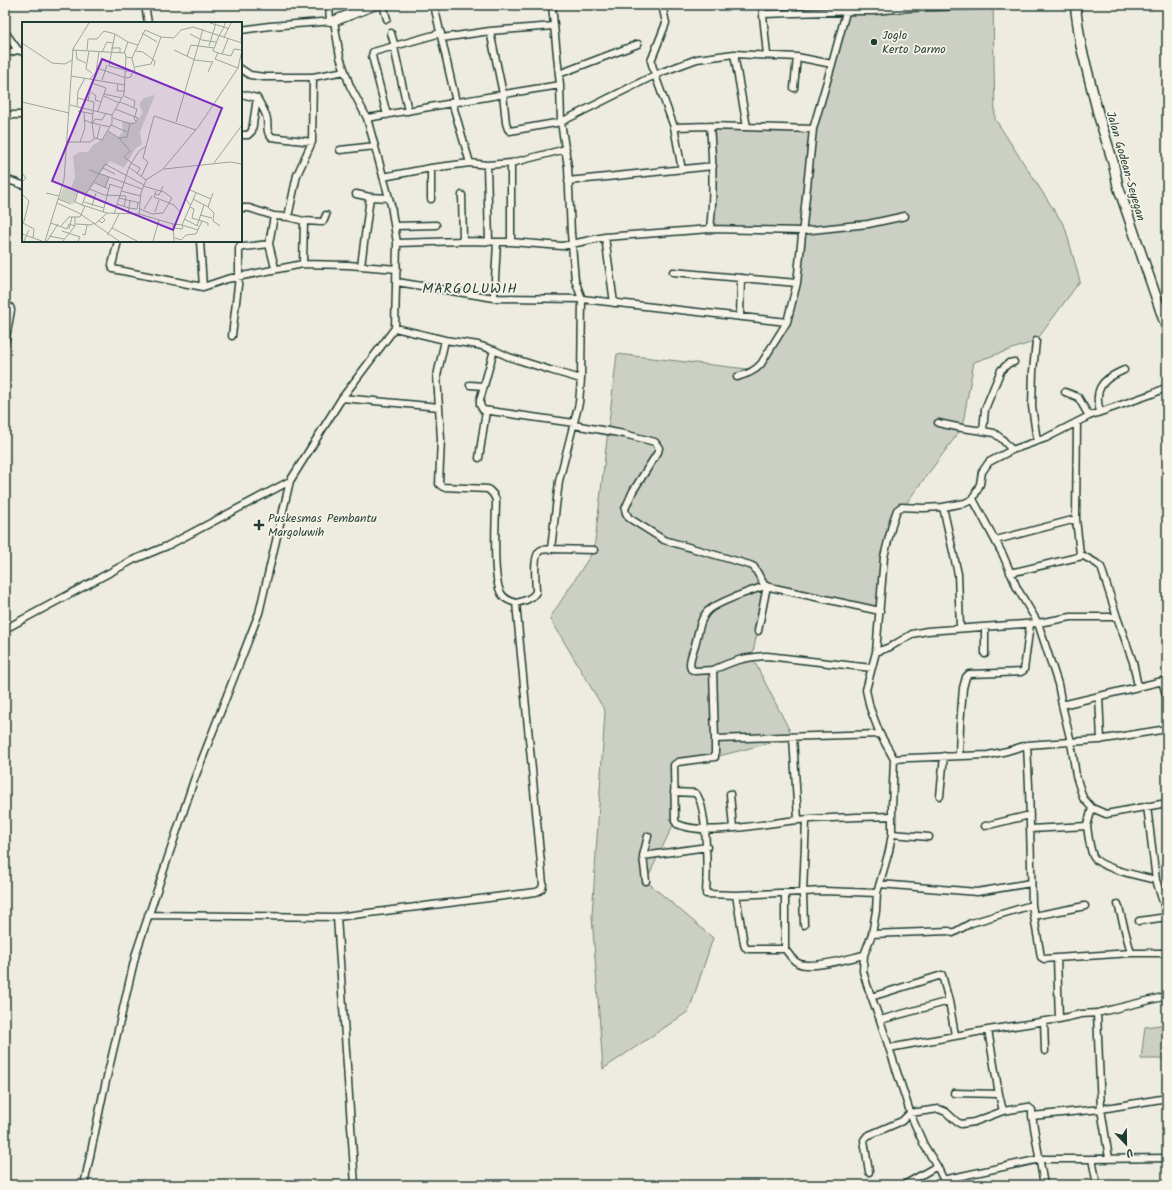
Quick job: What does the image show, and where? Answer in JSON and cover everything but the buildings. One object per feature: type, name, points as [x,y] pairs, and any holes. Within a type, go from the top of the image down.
[{"type":"main road","points":[[332,21],[374,5]]},
{"type":"main road","name":"Jalan Godean-Seyegan","points":[[1075,5],[1081,46],[1099,117],[1113,162],[1118,186],[1167,329]]},
{"type":"street","points":[[145,5],[148,22]]},
{"type":"street","points":[[84,1185],[134,960],[194,780],[259,613],[290,481],[342,398],[395,328],[397,243],[395,226],[389,198],[367,118],[350,86],[340,57],[328,5]]},
{"type":"street","points":[[383,5],[387,19]]},
{"type":"street","points":[[434,5],[442,35],[454,102],[470,163]]},
{"type":"street","points":[[551,549],[559,480],[574,424],[580,394],[582,299],[575,280],[566,149],[561,122],[560,85],[552,5]]},
{"type":"street","points":[[662,5],[666,23],[651,61],[674,127],[682,170]]},
{"type":"street","points":[[762,5],[767,55]]},
{"type":"street","points":[[737,377],[756,370],[787,322],[797,283],[813,129],[846,12],[845,5]]},
{"type":"street","points":[[763,14],[874,11],[921,6],[997,5]]},
{"type":"street","points":[[242,30],[332,21]]},
{"type":"street","points":[[387,115],[372,56],[374,51],[442,35],[554,26]]},
{"type":"street","points":[[490,30],[503,94],[506,123],[510,131],[561,122],[655,75],[697,59],[734,54],[767,55],[797,57],[832,64]]},
{"type":"street","points":[[5,32],[20,51],[5,54]]},
{"type":"street","points":[[391,33],[408,111]]},
{"type":"street","points":[[559,74],[638,44]]},
{"type":"street","points":[[734,54],[747,127]]},
{"type":"street","points":[[794,88],[797,57]]},
{"type":"street","points":[[242,70],[264,77],[313,77],[345,71]]},
{"type":"street","points":[[288,217],[297,175],[312,142],[313,77]]},
{"type":"street","points":[[367,118],[560,85]]},
{"type":"street","points":[[242,94],[257,98],[267,117],[269,136],[312,142]]},
{"type":"street","points":[[242,135],[248,135],[252,131],[257,98]]},
{"type":"street","points":[[5,115],[22,115]]},
{"type":"street","points":[[674,127],[710,126],[813,129]]},
{"type":"street","points":[[710,126],[713,166],[712,214],[710,229]]},
{"type":"street","points":[[340,150],[375,146]]},
{"type":"street","points":[[383,177],[470,163],[487,165],[511,163],[566,149]]},
{"type":"street","points":[[511,163],[511,242]]},
{"type":"street","points":[[487,165],[489,242]]},
{"type":"street","points":[[568,181],[713,166]]},
{"type":"street","points":[[431,199],[432,168]]},
{"type":"street","points":[[5,179],[22,185]]},
{"type":"street","points":[[356,194],[370,197],[389,198]]},
{"type":"street","points":[[462,195],[463,241]]},
{"type":"street","points":[[361,266],[370,197]]},
{"type":"street","points":[[242,208],[249,208],[274,216],[288,217],[304,221],[322,222],[326,216]]},
{"type":"street","points":[[274,216],[269,244],[275,268]]},
{"type":"street","points":[[397,243],[463,241],[511,242],[562,246],[605,237],[710,229],[802,231],[868,224],[905,216]]},
{"type":"street","points":[[303,264],[304,221]]},
{"type":"street","points":[[395,226],[436,225]]},
{"type":"street","points":[[605,237],[614,303]]},
{"type":"street","points":[[118,242],[112,265],[113,269],[203,287],[227,279],[275,268],[303,264],[397,269]]},
{"type":"street","points":[[200,242],[203,287]]},
{"type":"street","points":[[494,298],[497,242]]},
{"type":"street","points":[[232,336],[240,246],[244,247],[269,244]]},
{"type":"street","points":[[673,272],[797,283]]},
{"type":"street","points":[[740,278],[740,316]]},
{"type":"street","points":[[397,282],[494,298],[582,299],[787,322]]},
{"type":"street","points":[[5,303],[11,310],[5,344]]},
{"type":"street","points":[[395,328],[445,340],[478,345],[510,357],[581,379]]},
{"type":"street","points":[[445,340],[438,376],[441,439],[439,484],[443,487],[488,490],[493,494],[496,500],[496,561],[498,585],[501,594],[505,598],[516,603],[527,600],[534,595],[536,592],[535,560],[540,551],[551,549],[594,550]]},
{"type":"street","points":[[1036,340],[1032,371],[1032,406],[1037,441]]},
{"type":"street","points":[[494,350],[480,400],[480,405],[483,410],[574,424],[655,442],[659,448],[658,452],[624,508],[627,515],[629,518],[664,540],[754,567],[766,586],[758,631]]},
{"type":"street","points":[[983,430],[985,410],[1000,370],[1009,363],[1014,362]]},
{"type":"street","points":[[1100,412],[1097,397],[1103,385],[1108,377],[1124,370]]},
{"type":"street","points":[[470,385],[484,386]]},
{"type":"street","points":[[1167,387],[1152,394],[1089,416],[1046,438],[1012,450],[989,462],[982,472],[980,484],[973,499],[965,503],[943,507],[901,507],[897,510],[884,557],[876,652],[866,690],[870,708],[880,734],[894,760],[892,834],[889,851],[877,893],[872,934],[864,955],[863,971],[910,1113],[924,1145],[945,1182],[1040,1159],[1167,1158]]},
{"type":"street","points":[[1065,392],[1078,397],[1089,416]]},
{"type":"street","points":[[342,398],[439,407]]},
{"type":"street","points":[[479,458],[486,411]]},
{"type":"street","points":[[1078,422],[1076,519],[1080,554],[1082,556]]},
{"type":"street","points":[[938,423],[962,428],[983,430],[994,434],[1002,439],[1012,450]]},
{"type":"street","points":[[5,629],[133,560],[167,546],[290,481]]},
{"type":"street","points":[[973,499],[996,540],[1017,588],[1038,623],[1058,684],[1071,742],[1079,788],[1083,798],[1092,808],[1106,814],[1167,803]]},
{"type":"street","points":[[943,507],[958,574],[960,628]]},
{"type":"street","points":[[996,540],[1076,519]]},
{"type":"street","points":[[1010,573],[1082,556],[1101,567],[1133,662],[1138,687]]},
{"type":"street","points":[[872,668],[767,656],[752,657],[735,661],[713,670],[695,671],[691,669],[690,666],[704,614],[712,607],[766,586],[880,611]]},
{"type":"street","points":[[148,915],[337,917],[540,891],[543,884],[516,603]]},
{"type":"street","points":[[876,652],[912,634],[927,631],[1030,624],[1071,617],[1117,617]]},
{"type":"street","points":[[960,756],[960,726],[963,688],[966,677],[969,674],[1021,672],[1024,670],[1030,624]]},
{"type":"street","points":[[984,654],[985,627]]},
{"type":"street","points":[[713,670],[715,757],[678,762],[675,764],[674,792],[675,821],[677,824],[705,830],[798,820],[892,816]]},
{"type":"street","points":[[1062,705],[1164,680],[1167,698]]},
{"type":"street","points":[[1099,696],[1101,740]]},
{"type":"street","points":[[894,760],[988,754],[1027,745],[1101,740],[1167,729]]},
{"type":"street","points":[[715,739],[880,734]]},
{"type":"street","points":[[793,737],[798,820]]},
{"type":"street","points":[[1027,745],[1032,905],[1041,957],[1044,959],[1131,953],[1167,953]]},
{"type":"street","points":[[940,796],[944,756]]},
{"type":"street","points":[[674,792],[695,793],[699,798],[707,847],[706,894],[736,895],[824,891],[877,893]]},
{"type":"street","points":[[730,794],[733,828]]},
{"type":"street","points":[[1139,921],[1167,916],[1156,880],[1147,806]]},
{"type":"street","points":[[1092,808],[1087,826],[1093,856],[1096,861],[1100,864],[1121,871],[1156,880]]},
{"type":"street","points":[[985,826],[1030,815]]},
{"type":"street","points":[[804,925],[803,892],[806,820]]},
{"type":"street","points":[[1030,829],[1087,826]]},
{"type":"street","points":[[892,834],[929,837]]},
{"type":"street","points":[[646,881],[643,856],[648,836]]},
{"type":"street","points":[[643,856],[707,847]]},
{"type":"street","points":[[880,884],[977,892],[1031,883]]},
{"type":"street","points":[[785,893],[785,949],[798,964],[804,966],[823,964],[864,955]]},
{"type":"street","points":[[736,895],[745,947],[748,949],[759,950],[785,949]]},
{"type":"street","points":[[1118,904],[1131,953]]},
{"type":"street","points":[[872,934],[948,931],[953,933],[971,924],[1032,905]]},
{"type":"street","points":[[1034,916],[1085,906]]},
{"type":"street","points":[[337,917],[355,1185]]},
{"type":"street","points":[[1057,958],[1059,1019]]},
{"type":"street","points":[[871,997],[941,975],[943,976],[949,1001],[955,1035]]},
{"type":"street","points":[[889,1048],[955,1035],[971,1034],[1044,1022],[1081,1014],[1097,1013],[1167,996]]},
{"type":"street","points":[[880,1020],[949,1001]]},
{"type":"street","points":[[1097,1013],[1101,1110],[1109,1158]]},
{"type":"street","points":[[1044,1022],[1046,1051]]},
{"type":"street","points":[[988,1030],[1003,1111]]},
{"type":"street","points":[[954,1093],[999,1094]]},
{"type":"street","points":[[1032,1116],[1101,1110],[1167,1098]]},
{"type":"street","points":[[869,1172],[864,1140],[867,1136],[902,1121],[910,1113],[939,1109],[946,1112],[961,1124],[974,1122],[1003,1111],[1028,1107],[1032,1110],[1044,1185]]},
{"type":"street","points":[[1092,1158],[1097,1185]]},
{"type":"street","points":[[904,1185],[937,1166]]},
{"type":"shaded area","points":[[993,5],[995,119],[1065,227],[1080,281],[1036,341],[974,362],[962,428],[893,521],[880,611],[767,586],[752,657],[793,737],[715,757],[678,762],[675,821],[646,881],[713,938],[689,1011],[603,1069],[592,916],[605,711],[550,618],[594,550],[617,354],[756,370],[787,321],[797,283],[803,231],[708,230],[710,126],[813,129],[846,12]]},
{"type":"shaded area","points":[[1167,1024],[1167,1059],[1141,1059],[1145,1027]]},
{"type":"place","name":"Joglo Kerto Darmo","points":[[874,42]]},
{"type":"place","name":"Puskesmas Pembantu Margoluwih","points":[[259,525]]},
{"type":"district","name":"MARGOLUWIH","points":[[470,288]]}]
